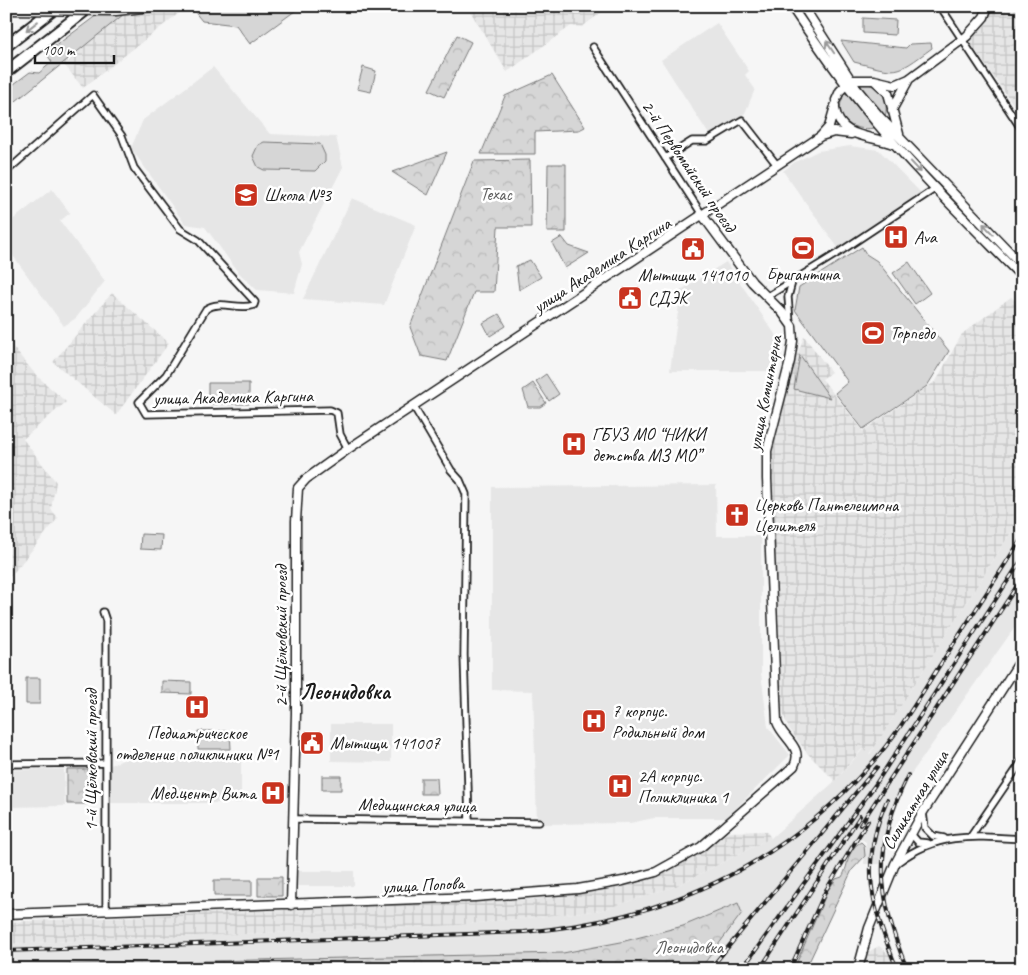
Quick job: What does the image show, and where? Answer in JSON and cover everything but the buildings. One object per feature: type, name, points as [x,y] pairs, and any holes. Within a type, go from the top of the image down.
[{"type":"highway","points":[[6,46],[58,6]]},
{"type":"highway","points":[[6,72],[91,6]]},
{"type":"street","points":[[6,8],[116,11],[160,6]]},
{"type":"street","points":[[792,6],[838,75],[848,82],[936,188],[1022,277]]},
{"type":"street","points":[[803,6],[846,71],[848,82],[835,103],[839,122],[844,128],[861,135],[884,126],[909,79]]},
{"type":"street","points":[[940,6],[1022,130]]},
{"type":"street","points":[[846,71],[870,80],[895,84],[909,79],[962,41],[980,24],[988,6]]},
{"type":"street","name":"2-й Первомайский проезд","points":[[593,47],[703,216],[752,282],[768,296]]},
{"type":"street","points":[[821,136],[829,127],[835,103],[838,75]]},
{"type":"street","points":[[848,82],[870,80],[888,93],[898,142]]},
{"type":"street","name":"улица Академика Каргина","points":[[6,172],[93,94],[122,136],[134,168],[180,229],[198,240],[255,302],[254,305],[247,308],[216,305],[206,309],[166,375],[139,402],[141,409],[146,414],[330,410],[337,413],[340,434],[348,450]]},
{"type":"street","points":[[665,158],[692,141],[707,142],[742,120],[777,165]]},
{"type":"street","points":[[821,136],[834,132],[898,142],[1022,265]]},
{"type":"street","name":"улица Академика Каргина","points":[[298,488],[306,479],[348,450],[821,136]]},
{"type":"street","points":[[768,296],[936,188]]},
{"type":"street","points":[[790,322],[788,297],[792,282]]},
{"type":"street","name":"улица Коминтерна","points":[[768,296],[790,322],[793,341],[767,451],[767,479],[777,722],[780,729],[797,750],[798,759]]},
{"type":"street","points":[[414,407],[451,470],[460,480],[466,494],[464,655],[469,821]]},
{"type":"street","name":"2-й Щёлковский проезд","points":[[291,904],[296,713],[296,521],[298,488]]},
{"type":"street","name":"1-й Щёлковский проезд","points":[[102,612],[106,621],[106,909]]},
{"type":"street","name":"Силикатная улица","points":[[858,969],[869,928],[895,864],[924,812],[1022,658]]},
{"type":"street","name":"улица Попова","points":[[6,914],[106,909],[474,898],[578,889],[656,872],[701,847],[778,781],[794,766],[798,759]]},
{"type":"street","points":[[971,836],[1022,761]]},
{"type":"street","points":[[6,764],[106,763]]},
{"type":"street","points":[[924,812],[925,828],[928,832],[933,836],[951,838]]},
{"type":"street","name":"Медицинская улица","points":[[294,819],[539,822]]},
{"type":"street","points":[[911,834],[918,842],[930,843]]},
{"type":"street","points":[[895,864],[915,849],[951,838],[971,836],[1022,839]]},
{"type":"shaded area","points":[[134,6],[188,6],[83,88],[62,62]]},
{"type":"shaded area","points":[[467,6],[610,6],[582,27],[571,26],[507,72]]},
{"type":"shaded area","points":[[993,6],[1022,6],[1022,117],[968,40],[988,22]]},
{"type":"shaded area","points":[[717,23],[749,71],[745,75],[755,89],[745,113],[710,136],[661,60]]},
{"type":"shaded area","name":"Школа №3","points":[[213,67],[270,134],[336,137],[343,167],[299,252],[302,264],[294,293],[257,290],[238,272],[205,227],[185,224],[131,148],[143,120]]},
{"type":"shaded area","points":[[850,146],[879,150],[921,193],[839,249],[783,171],[795,162],[818,151]]},
{"type":"shaded area","points":[[52,189],[70,213],[60,221],[105,281],[76,318],[64,326],[6,246],[6,225]]},
{"type":"shaded area","points":[[352,198],[416,225],[384,305],[303,299]]},
{"type":"shaded area","points":[[726,262],[779,340],[771,371],[670,371],[681,290]]},
{"type":"shaded area","points":[[112,293],[169,343],[116,415],[53,362]]},
{"type":"shaded area","points":[[1011,297],[1022,306],[1022,515],[876,745],[869,754],[862,749],[835,781],[807,753],[788,727],[782,710],[771,452],[782,398],[804,336],[831,372],[822,379],[863,431],[936,381],[962,334]]},
{"type":"shaded area","points":[[6,339],[36,375],[66,402],[23,439],[56,482],[51,509],[58,518],[6,582]]},
{"type":"shaded area","points":[[716,485],[717,536],[761,536],[761,673],[768,727],[790,755],[726,818],[654,818],[630,823],[537,824],[533,691],[492,690],[492,487]]},
{"type":"shaded area","points":[[1022,515],[1022,617],[909,777],[893,813],[885,839],[883,864],[864,864],[866,842],[858,837],[828,890],[794,969],[700,969],[742,913],[737,903],[683,926],[621,942],[563,953],[6,967],[6,944],[460,925],[602,910],[676,886],[771,838],[835,781],[863,749],[870,754]]},
{"type":"shaded area","points":[[331,724],[391,724],[391,762],[331,761]]},
{"type":"shaded area","points":[[128,758],[241,758],[241,803],[109,803],[108,766]]},
{"type":"shaded area","points":[[64,769],[65,806],[6,807],[6,770]]},
{"type":"shaded area","points":[[766,831],[771,838],[676,886],[602,910],[460,925],[6,944],[6,922],[535,899],[598,890],[640,882],[658,876],[689,859],[729,832]]},
{"type":"shaded area","points":[[297,871],[354,871],[354,886],[297,886]]},
{"type":"shaded area","points":[[879,946],[908,969],[865,969],[868,952]]},
{"type":"green space","points":[[109,6],[134,6],[6,109],[6,90],[30,72],[39,73],[52,62],[46,53]]},
{"type":"green space","points":[[190,6],[298,6],[299,8],[250,44],[236,25],[202,21]]},
{"type":"green space","points":[[863,18],[896,20],[895,35],[863,33]]},
{"type":"green space","points":[[457,35],[471,42],[444,97],[429,90]]},
{"type":"green space","points":[[841,41],[906,48],[910,44],[931,43],[932,48],[902,68],[888,70],[854,62]]},
{"type":"green space","points":[[363,67],[376,71],[371,92],[357,89]]},
{"type":"green space","points":[[552,75],[585,127],[579,130],[535,132],[535,154],[481,154],[505,96]]},
{"type":"green space","points":[[865,83],[876,88],[883,95],[886,105],[885,118],[856,84]]},
{"type":"green space","points":[[845,92],[874,128],[857,128],[845,121],[840,109]]},
{"type":"green space","points":[[264,142],[320,144],[325,155],[325,161],[315,171],[264,170],[258,167],[253,156],[258,145]]},
{"type":"green space","points":[[447,152],[428,195],[392,172]]},
{"type":"green space","name":"Техас","points":[[530,160],[531,227],[498,227],[494,292],[474,292],[447,361],[421,356],[410,327],[474,161]]},
{"type":"green space","points":[[548,164],[566,164],[566,232],[547,232]]},
{"type":"green space","points":[[562,237],[569,246],[589,253],[565,268],[552,243]]},
{"type":"green space","name":"Торпедо","points":[[862,247],[866,254],[877,261],[949,351],[927,386],[863,429],[835,393],[848,382],[795,310],[799,287]]},
{"type":"green space","points":[[530,260],[541,277],[519,290],[516,266]]},
{"type":"green space","points":[[909,262],[930,293],[915,304],[893,273]]},
{"type":"green space","points":[[499,314],[506,326],[490,336],[483,323]]},
{"type":"green space","points":[[800,355],[830,398],[794,389]]},
{"type":"green space","points":[[546,374],[559,394],[549,401],[536,381]]},
{"type":"green space","points":[[208,383],[249,383],[249,404],[208,404]]},
{"type":"green space","points":[[533,383],[546,403],[540,407],[528,407],[523,390]]},
{"type":"green space","points":[[141,534],[162,535],[161,550],[140,549]]},
{"type":"green space","points":[[26,678],[40,678],[40,704],[26,704]]},
{"type":"green space","points":[[162,681],[191,682],[191,694],[162,693]]},
{"type":"green space","points":[[198,731],[230,731],[231,749],[198,749]]},
{"type":"green space","points":[[67,769],[88,769],[89,804],[67,804]]},
{"type":"green space","points":[[322,776],[341,776],[341,790],[322,790]]},
{"type":"green space","points":[[421,778],[437,778],[438,794],[421,794]]},
{"type":"green space","points":[[861,842],[864,845],[865,856],[852,870],[810,960],[803,969],[794,969],[828,890],[836,879],[842,877],[852,849]]},
{"type":"green space","points":[[258,877],[282,877],[282,896],[258,896]]},
{"type":"green space","points":[[214,880],[252,880],[252,896],[214,896]]},
{"type":"green space","name":"Леонидовка","points":[[738,903],[742,913],[700,969],[6,969],[6,967],[37,965],[563,953],[621,942],[683,926]]},
{"type":"railway","points":[[6,951],[524,932],[575,926],[624,915],[670,901],[715,883],[757,860],[797,833],[835,801],[871,764],[906,717],[1022,538]]},
{"type":"railway","points":[[742,969],[875,785],[1022,559]]},
{"type":"railway","points":[[860,825],[1022,578]]},
{"type":"railway","points":[[710,969],[877,767]]},
{"type":"railway","points":[[907,969],[889,918],[883,872],[888,826],[896,801],[908,775]]},
{"type":"railway","points":[[887,800],[873,845],[872,886],[881,925],[897,969]]},
{"type":"railway","points":[[760,969],[860,816]]},
{"type":"railway","points":[[790,969],[826,890],[868,821]]},
{"type":"place","name":"Школа №3","points":[[246,195]]},
{"type":"place","name":"Ava","points":[[896,237]]},
{"type":"place","name":"Бригантина","points":[[803,248]]},
{"type":"place","name":"Мытищи 141010","points":[[693,249]]},
{"type":"place","name":"СДЭК","points":[[630,298]]},
{"type":"place","name":"Торпедо","points":[[873,333]]},
{"type":"place","name":"ГБУЗ МО “НИКИ детства МЗ МО”","points":[[574,444]]},
{"type":"place","name":"Церковь Пантелеимона Целителя","points":[[737,515]]},
{"type":"place","name":"Педиатрическое отделение поликлиники №1","points":[[197,707]]},
{"type":"place","name":"7 корпус. Родильный дом","points":[[594,721]]},
{"type":"place","name":"Мытищи 141007","points":[[312,743]]},
{"type":"place","name":"2А корпус. Поликлиника 1","points":[[620,786]]},
{"type":"place","name":"Мед.центр Вита","points":[[273,793]]},
{"type":"district","name":"Леонидовка","points":[[345,692]]}]
